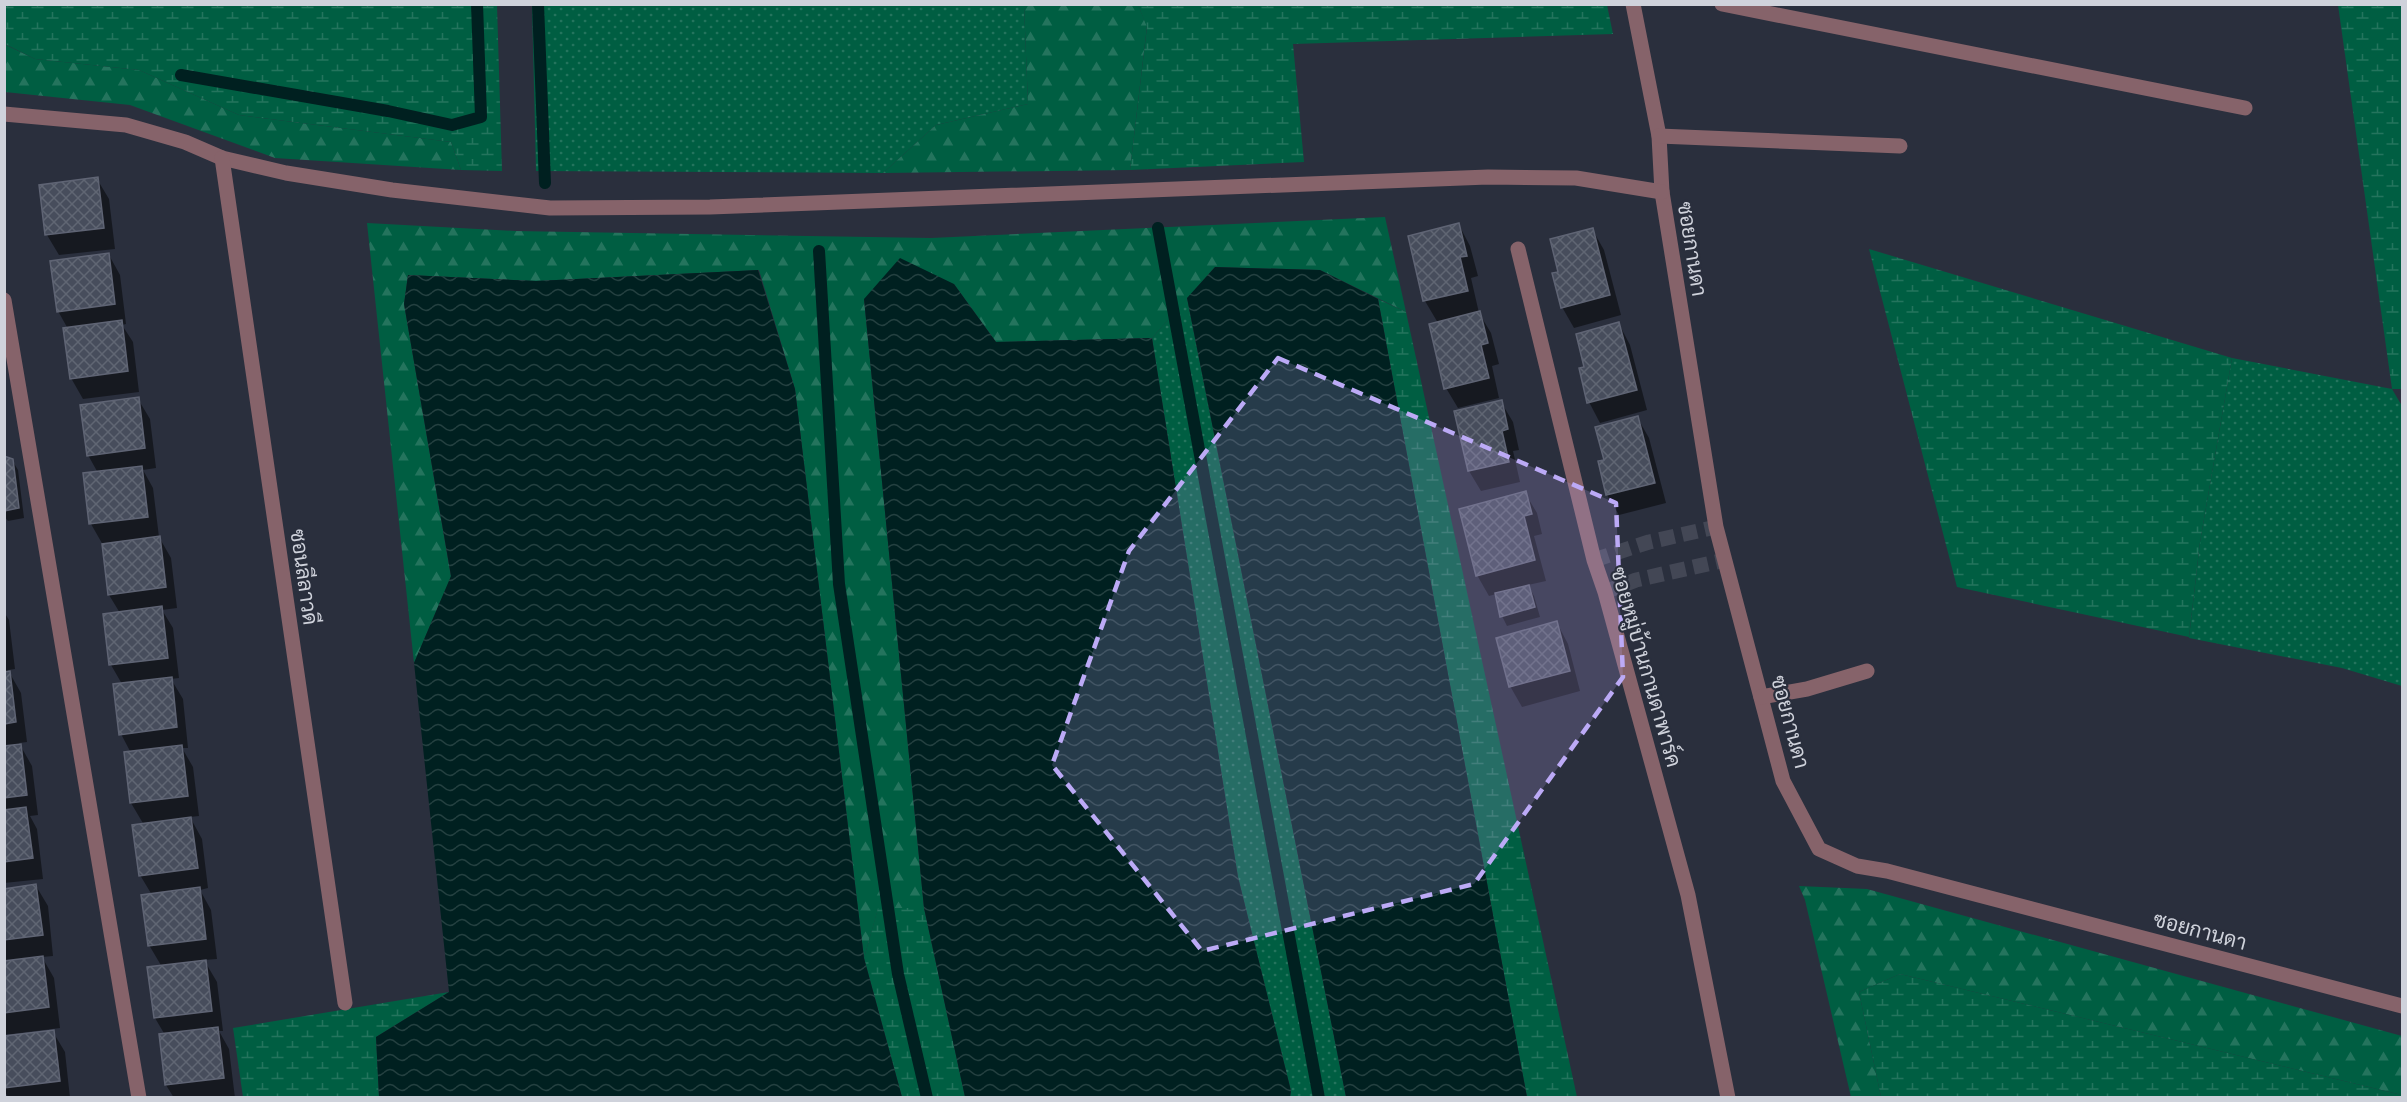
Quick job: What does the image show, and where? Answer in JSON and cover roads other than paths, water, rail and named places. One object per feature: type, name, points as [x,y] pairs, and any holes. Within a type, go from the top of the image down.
[{"type":"street","name":"ซอยกานดา","points":[[1633,4],[1659,136],[1662,192],[1716,527],[1783,781],[1819,849],[1857,866],[1887,871],[2403,1006]]},
{"type":"street","points":[[1722,4],[2245,108]]},
{"type":"street","points":[[4,114],[126,125],[185,142],[222,158],[286,173],[392,190],[550,208],[710,207],[1488,177],[1576,178],[1662,192]]},
{"type":"street","points":[[1659,136],[1900,146]]},
{"type":"street","name":"ซอนลีลาวดี","points":[[222,158],[345,1003]]},
{"type":"street","name":"ซอยหมู่บ้านกานดาพาร์ค","points":[[1518,249],[1594,560],[1608,603],[1688,895],[1728,1098]]},
{"type":"street","points":[[4,300],[139,1098]]},
{"type":"street","points":[[1761,698],[1807,689],[1867,671]]},
{"type":"water","points":[[900,258],[954,284],[996,342],[1152,338],[1238,877],[1291,1091],[1290,1097],[965,1097],[924,908],[864,299]]},
{"type":"water","points":[[1215,267],[1320,270],[1378,299],[1527,1097],[1346,1097],[1187,298]]},
{"type":"water","points":[[758,270],[795,389],[864,958],[902,1097],[379,1097],[376,1037],[449,992],[414,663],[451,576],[404,304],[408,275],[536,281]]},
{"type":"waterway","points":[[181,75],[388,111],[452,125],[481,117],[477,4]]},
{"type":"waterway","points":[[538,4],[545,183]]},
{"type":"waterway","points":[[1158,228],[1319,1098]]},
{"type":"waterway","points":[[819,251],[839,584],[898,974],[927,1098]]},
{"type":"tunnel","points":[[1594,560],[1649,542],[1716,527]]},
{"type":"tunnel","points":[[1605,592],[1636,580],[1725,560]]}]
